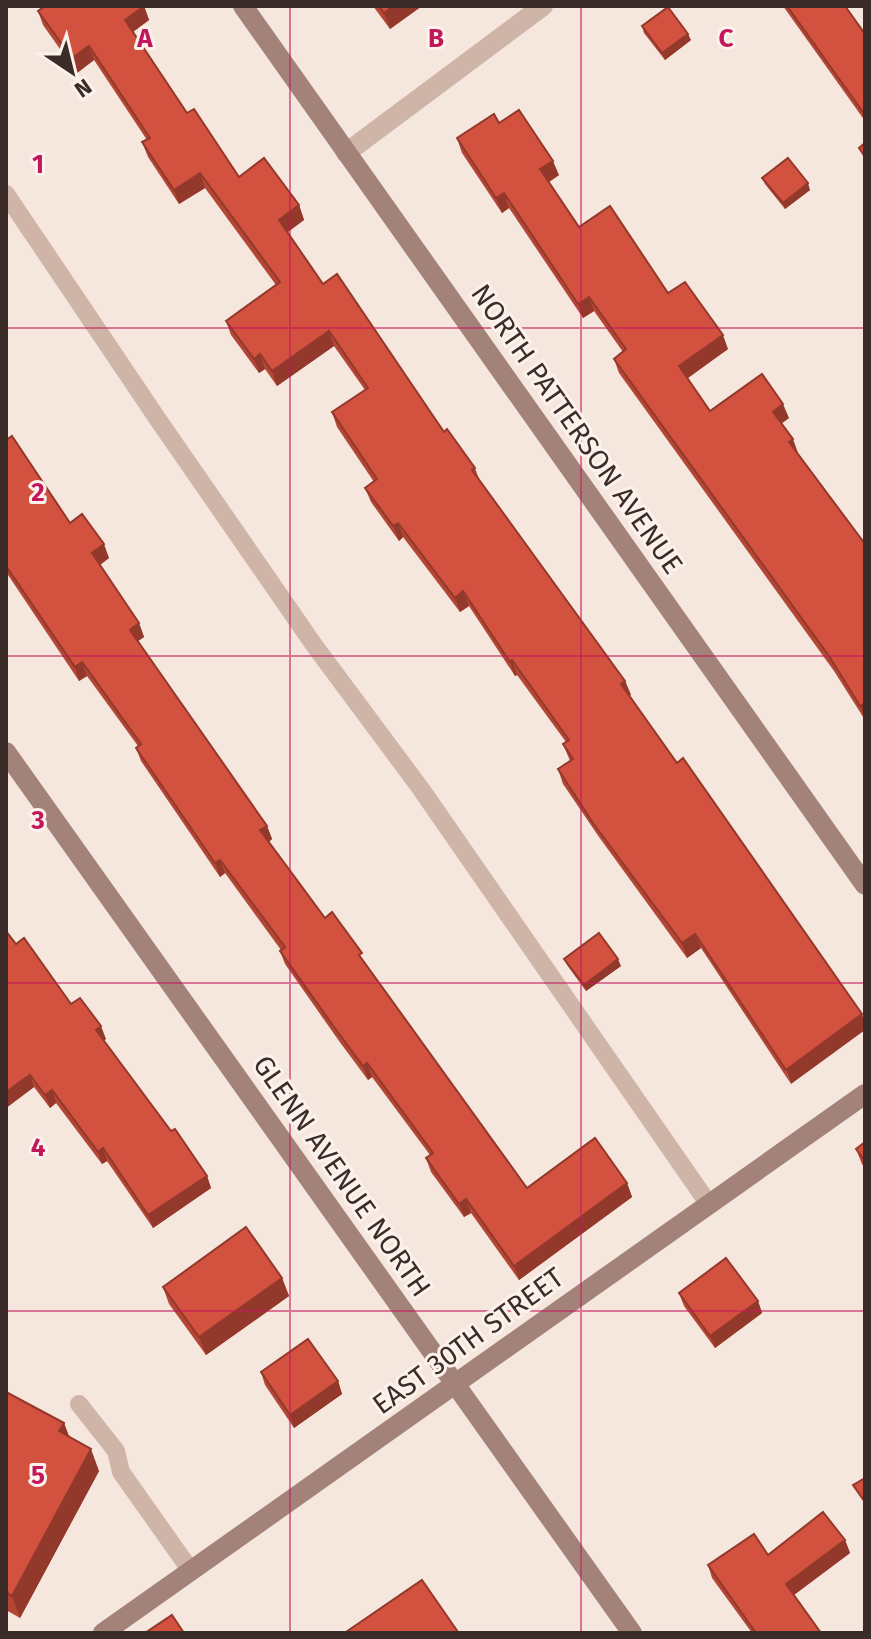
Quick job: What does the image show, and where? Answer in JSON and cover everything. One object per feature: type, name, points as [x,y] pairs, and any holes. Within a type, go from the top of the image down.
[{"type":"street","name":"NORTH PATTERSON AVENUE","points":[[243,6],[865,885]]},
{"type":"street","points":[[346,153],[543,6]]},
{"type":"street","name":"GLENN AVENUE NORTH","points":[[6,752],[632,1633]]},
{"type":"street","name":"EAST 30TH STREET","points":[[103,1633],[865,1094]]},
{"type":"lane","points":[[6,194],[314,645],[421,789],[708,1203]]},
{"type":"lane","points":[[79,1404],[116,1451],[121,1472],[191,1571]]},
{"type":"building","points":[[45,6],[144,6],[125,20],[187,113],[194,109],[239,177],[264,158],[299,205],[279,220],[323,284],[337,274],[444,432],[447,429],[475,468],[472,470],[625,681],[621,684],[677,763],[683,758],[862,1014],[786,1070],[695,934],[682,943],[593,823],[558,769],[573,759],[563,744],[569,740],[512,660],[510,662],[463,591],[455,598],[398,523],[393,526],[365,488],[377,479],[332,412],[368,388],[329,331],[272,371],[260,354],[254,359],[226,321],[280,282],[200,173],[174,190],[142,142],[150,138],[89,46],[72,58],[38,11]]},
{"type":"building","points":[[379,6],[393,6],[384,13]]},
{"type":"building","points":[[787,6],[845,6],[865,34],[865,115]]},
{"type":"building","points":[[668,7],[688,34],[662,53],[642,26]]},
{"type":"building","points":[[519,110],[553,161],[540,169],[579,227],[610,206],[668,293],[685,282],[723,335],[679,366],[710,411],[762,374],[783,404],[773,412],[793,439],[789,442],[865,544],[865,703],[860,706],[829,656],[614,359],[626,349],[589,297],[578,304],[504,193],[496,198],[457,138],[494,114],[499,123]]},
{"type":"building","points":[[865,143],[865,157],[859,148]]},
{"type":"building","points":[[788,158],[808,183],[783,203],[762,178]]},
{"type":"building","points":[[12,436],[70,523],[82,514],[104,544],[92,553],[139,623],[130,630],[267,826],[260,830],[325,918],[332,912],[362,953],[359,955],[527,1188],[595,1138],[627,1183],[514,1266],[466,1199],[459,1204],[426,1158],[433,1153],[367,1063],[363,1066],[334,1027],[280,951],[285,947],[220,860],[215,863],[136,748],[141,744],[82,662],[75,667],[6,566],[6,440]]},
{"type":"building","points":[[6,931],[16,944],[24,938],[71,1004],[80,998],[101,1026],[96,1030],[171,1131],[175,1129],[207,1176],[148,1215],[103,1148],[98,1152],[52,1090],[45,1095],[30,1075],[6,1092]]},
{"type":"building","points":[[599,933],[618,959],[584,985],[564,959]]},
{"type":"building","points":[[865,1142],[865,1161],[856,1149]]},
{"type":"building","points":[[246,1227],[282,1278],[199,1337],[163,1287]]},
{"type":"building","points":[[726,1258],[758,1301],[710,1336],[679,1293]]},
{"type":"building","points":[[308,1339],[338,1381],[290,1415],[261,1372]]},
{"type":"building","points":[[6,1392],[64,1423],[59,1431],[91,1449],[12,1596],[6,1592]]},
{"type":"building","points":[[865,1478],[865,1502],[853,1485]]},
{"type":"building","points":[[823,1512],[845,1540],[786,1584],[821,1633],[756,1633],[708,1565],[754,1534],[768,1555]]},
{"type":"building","points":[[422,1580],[458,1632],[346,1633],[346,1632]]},
{"type":"building","points":[[172,1615],[184,1633],[145,1633]]}]
